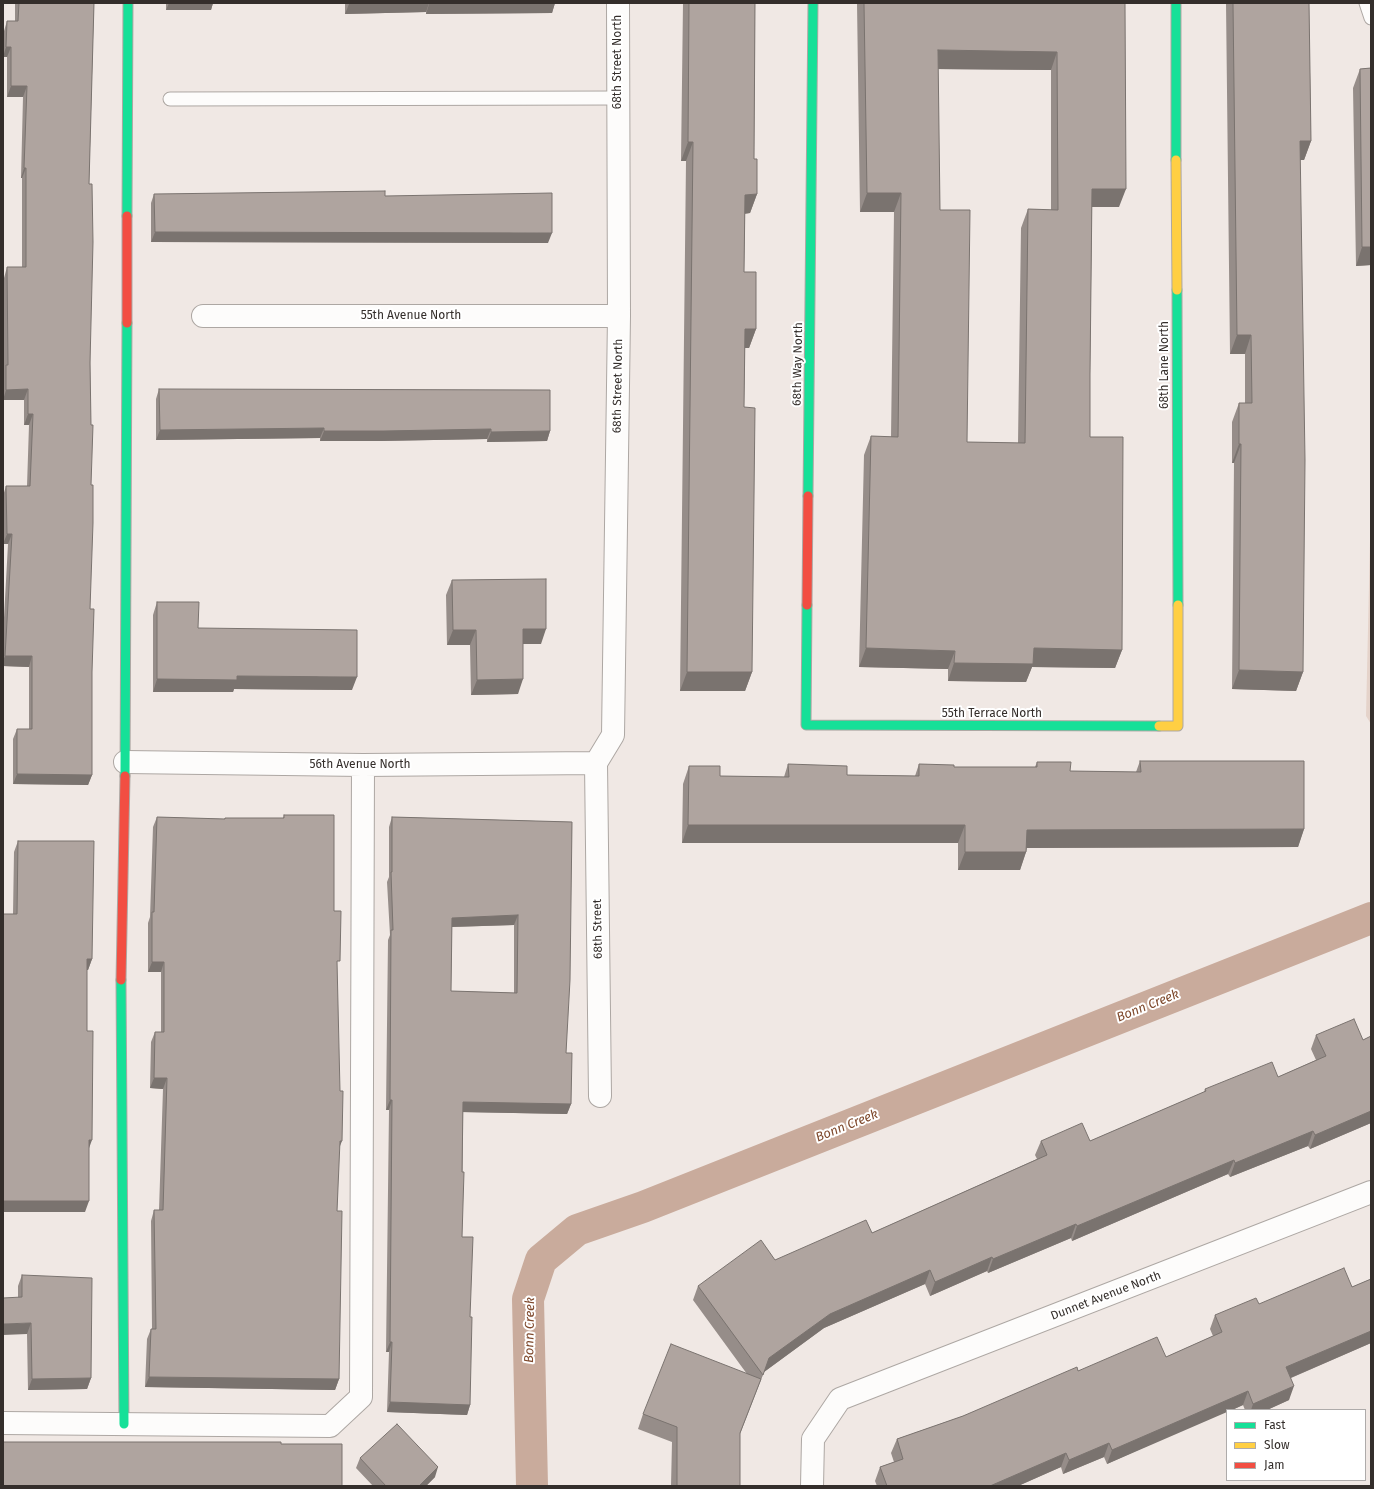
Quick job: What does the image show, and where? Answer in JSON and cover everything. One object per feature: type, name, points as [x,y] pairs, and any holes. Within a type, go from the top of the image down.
[{"type":"street","points":[[124,1424],[120,1010],[125,762],[128,3]]},
{"type":"street","name":"68th Street North","points":[[596,763],[613,735],[619,316],[618,3]]},
{"type":"street","name":"68th Way North","points":[[806,725],[813,3]]},
{"type":"street","name":"68th Lane North","points":[[1176,3],[1178,726]]},
{"type":"street","name":"55th Avenue North","points":[[203,316],[619,316]]},
{"type":"street","name":"55th Terrace North","points":[[806,725],[1178,726]]},
{"type":"street","name":"56th Avenue North","points":[[125,762],[363,765],[596,763]]},
{"type":"street","name":"68th Street","points":[[596,763],[600,1096]]},
{"type":"street","points":[[3,1423],[330,1426],[361,1397],[363,765]]},
{"type":"street","name":"Dunnet Avenue North","points":[[812,1486],[813,1439],[840,1399],[1371,1192]]},
{"type":"lane","points":[[1366,3],[1371,18]]},
{"type":"lane","points":[[170,99],[618,98]]},
{"type":"shaded area","points":[[1371,497],[1371,724],[1366,716]]},
{"type":"building","points":[[19,3],[94,3],[89,184],[92,184],[93,242],[90,363],[91,425],[93,425],[91,485],[93,485],[93,523],[90,609],[94,609],[92,672],[92,775],[17,774],[17,729],[32,729],[32,656],[5,656],[12,534],[7,534],[6,486],[30,486],[33,414],[28,414],[28,389],[6,390],[6,365],[8,365],[7,267],[26,267],[26,168],[24,168],[27,86],[11,86],[11,47],[6,47],[7,21],[18,21]]},
{"type":"building","points":[[349,3],[390,3],[349,4]]},
{"type":"building","points":[[429,3],[552,3],[429,4]]},
{"type":"building","points":[[689,3],[755,3],[754,159],[757,159],[757,194],[745,195],[744,272],[756,272],[756,329],[745,329],[744,407],[755,408],[752,672],[687,672],[693,142],[688,142]]},
{"type":"building","points":[[864,3],[1125,3],[1126,189],[1092,189],[1090,374],[1090,437],[1123,437],[1122,650],[1034,648],[1033,664],[954,663],[955,651],[866,648],[871,436],[898,437],[901,193],[867,193]],"holes":[[[938,50],[1057,52],[1058,210],[1028,209],[1025,443],[967,442],[970,210],[940,210]]]},
{"type":"building","points":[[1233,3],[1309,3],[1311,141],[1300,141],[1305,460],[1303,672],[1239,670],[1241,444],[1239,444],[1239,403],[1252,403],[1251,335],[1237,335]]},
{"type":"building","points":[[1371,68],[1371,247],[1362,247],[1360,69]]},
{"type":"building","points":[[385,191],[385,196],[552,193],[552,233],[155,232],[154,194]]},
{"type":"building","points":[[159,389],[550,390],[550,431],[491,432],[491,429],[324,431],[324,428],[160,430]]},
{"type":"building","points":[[546,579],[546,629],[523,629],[523,679],[477,680],[476,630],[453,630],[452,580]]},
{"type":"building","points":[[157,602],[199,602],[198,628],[357,630],[357,677],[237,676],[237,680],[157,679]]},
{"type":"building","points":[[1140,761],[1304,761],[1304,829],[1027,830],[1026,852],[965,852],[965,825],[688,825],[689,766],[720,766],[720,776],[789,777],[788,764],[847,766],[847,775],[919,776],[919,764],[954,765],[954,767],[1037,767],[1037,762],[1071,762],[1070,771],[1141,772]]},
{"type":"building","points":[[284,815],[334,815],[334,911],[341,911],[340,961],[337,961],[340,1091],[343,1091],[342,1141],[340,1141],[337,1211],[342,1211],[339,1379],[149,1377],[151,1329],[156,1329],[154,1210],[163,1210],[167,1078],[154,1078],[155,1032],[164,1032],[164,962],[152,962],[152,912],[154,912],[157,817],[225,819],[284,818]]},
{"type":"building","points":[[392,817],[572,822],[570,980],[566,1053],[572,1053],[571,1104],[463,1102],[462,1172],[464,1172],[462,1237],[473,1237],[470,1317],[472,1317],[470,1405],[390,1402],[392,1342],[390,1342],[392,1100],[390,1100],[391,930],[393,930]],"holes":[[[518,915],[517,993],[451,991],[452,918]]]},
{"type":"building","points":[[18,841],[94,841],[92,959],[87,959],[87,1031],[93,1031],[92,1140],[89,1140],[89,1201],[3,1201],[3,914],[17,914]]},
{"type":"building","points":[[1354,1019],[1363,1040],[1371,1036],[1371,1111],[1315,1135],[1313,1131],[1235,1163],[1234,1160],[1077,1226],[1076,1224],[993,1259],[992,1257],[935,1282],[930,1270],[830,1314],[769,1358],[763,1375],[698,1286],[761,1240],[775,1260],[866,1220],[872,1233],[1047,1155],[1041,1141],[1082,1123],[1090,1141],[1206,1091],[1205,1089],[1272,1062],[1278,1077],[1326,1056],[1316,1035]]},
{"type":"building","points":[[1344,1268],[1352,1287],[1371,1279],[1371,1331],[1286,1367],[1294,1386],[1253,1404],[1248,1391],[1112,1450],[1109,1443],[1069,1460],[1066,1453],[990,1486],[887,1486],[880,1467],[903,1459],[897,1439],[963,1416],[1077,1367],[1078,1371],[1157,1337],[1166,1357],[1222,1332],[1215,1315],[1256,1298],[1259,1304]]},
{"type":"building","points":[[22,1275],[92,1278],[91,1378],[32,1379],[31,1323],[3,1324],[3,1298],[22,1297]]},
{"type":"building","points":[[671,1344],[761,1379],[740,1433],[740,1486],[677,1486],[677,1427],[643,1414]]},
{"type":"building","points":[[397,1424],[438,1467],[420,1485],[421,1486],[386,1486],[360,1458]]},
{"type":"building","points":[[3,1442],[281,1442],[281,1444],[342,1444],[342,1486],[3,1486]]},
{"type":"waterway","name":"Bonn Creek","points":[[532,1486],[528,1299],[541,1260],[577,1230],[643,1207],[1371,918]]},
{"type":"traffic: fast","points":[[127,216],[128,3]]},
{"type":"traffic: fast","points":[[808,496],[813,3]]},
{"type":"traffic: fast","points":[[1176,3],[1176,160]]},
{"type":"traffic: fast","points":[[1177,290],[1178,605]]},
{"type":"traffic: fast","points":[[125,776],[127,323]]},
{"type":"traffic: fast","points":[[807,605],[806,725],[1159,726]]},
{"type":"traffic: fast","points":[[121,980],[124,1424]]},
{"type":"traffic: slow","points":[[1176,160],[1177,290]]},
{"type":"traffic: slow","points":[[1159,726],[1178,726],[1178,605]]},
{"type":"traffic: jam","points":[[127,216],[127,323]]},
{"type":"traffic: jam","points":[[807,605],[808,496]]},
{"type":"traffic: jam","points":[[121,980],[125,776]]}]
